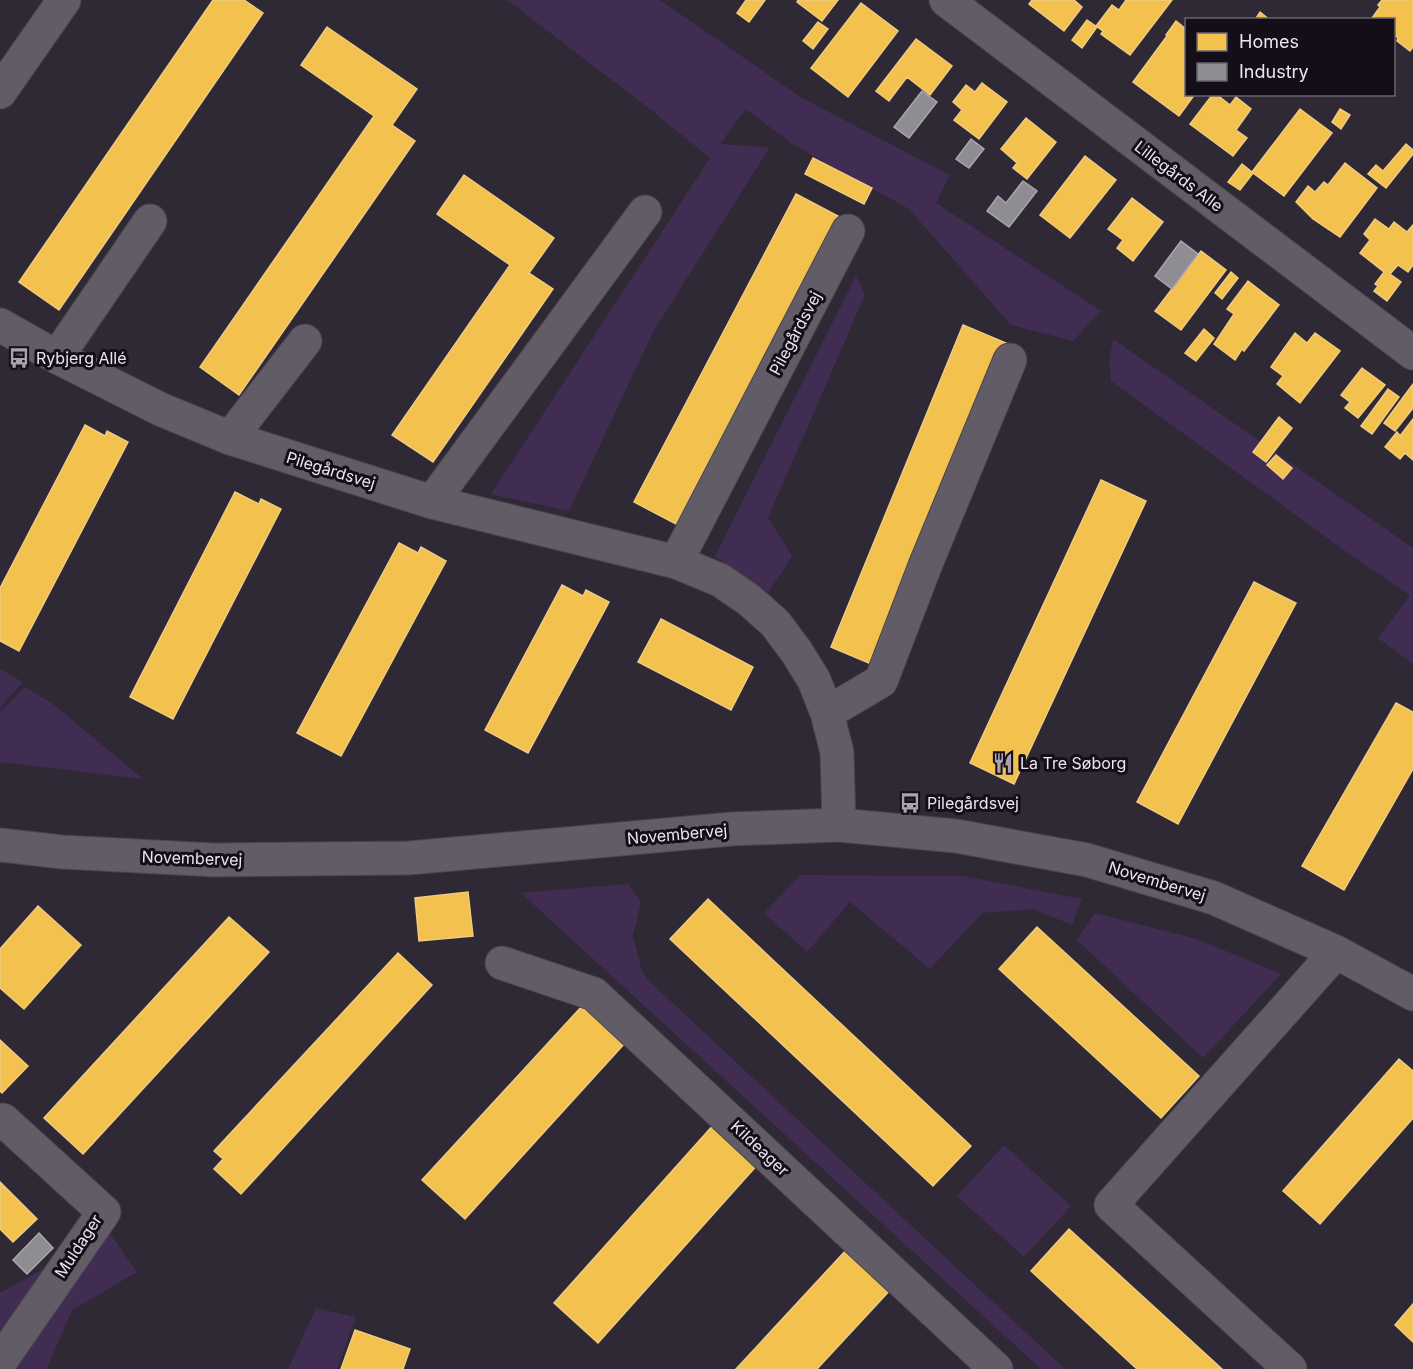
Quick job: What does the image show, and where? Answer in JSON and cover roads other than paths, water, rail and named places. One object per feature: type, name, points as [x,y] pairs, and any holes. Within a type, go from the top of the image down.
[{"type":"street","points":[[0,92],[64,0]]},
{"type":"street","name":"Lillegårds Alle","points":[[946,0],[1413,353]]},
{"type":"street","points":[[432,502],[645,212]]},
{"type":"street","points":[[57,357],[150,221]]},
{"type":"street","name":"Pilegårdsvej","points":[[676,562],[848,231]]},
{"type":"street","name":"Pilegårdsvej","points":[[0,325],[57,357],[160,409],[230,438],[432,502],[676,562],[720,580],[749,600],[775,624],[796,651],[814,680],[827,712],[837,752],[838,825]]},
{"type":"street","points":[[230,438],[305,341]]},
{"type":"street","points":[[827,712],[881,681],[925,566],[1010,360]]},
{"type":"street","name":"Novembervej","points":[[0,845],[62,852],[213,860],[409,858],[732,829],[838,825],[956,836],[1088,860],[1214,898],[1336,952],[1413,994]]},
{"type":"street","points":[[1290,1369],[1111,1204],[1336,952]]},
{"type":"street","name":"Kildeager","points":[[502,963],[594,994],[996,1369]]},
{"type":"street","name":"Muldager","points":[[0,1362],[104,1212],[3,1120]]},
{"type":"place","name":"Rybjerg Allé","points":[[19,358]]},
{"type":"place","name":"La Tre Søborg","points":[[1003,763]]},
{"type":"place","name":"Pilegårdsvej","points":[[910,803]]}]
